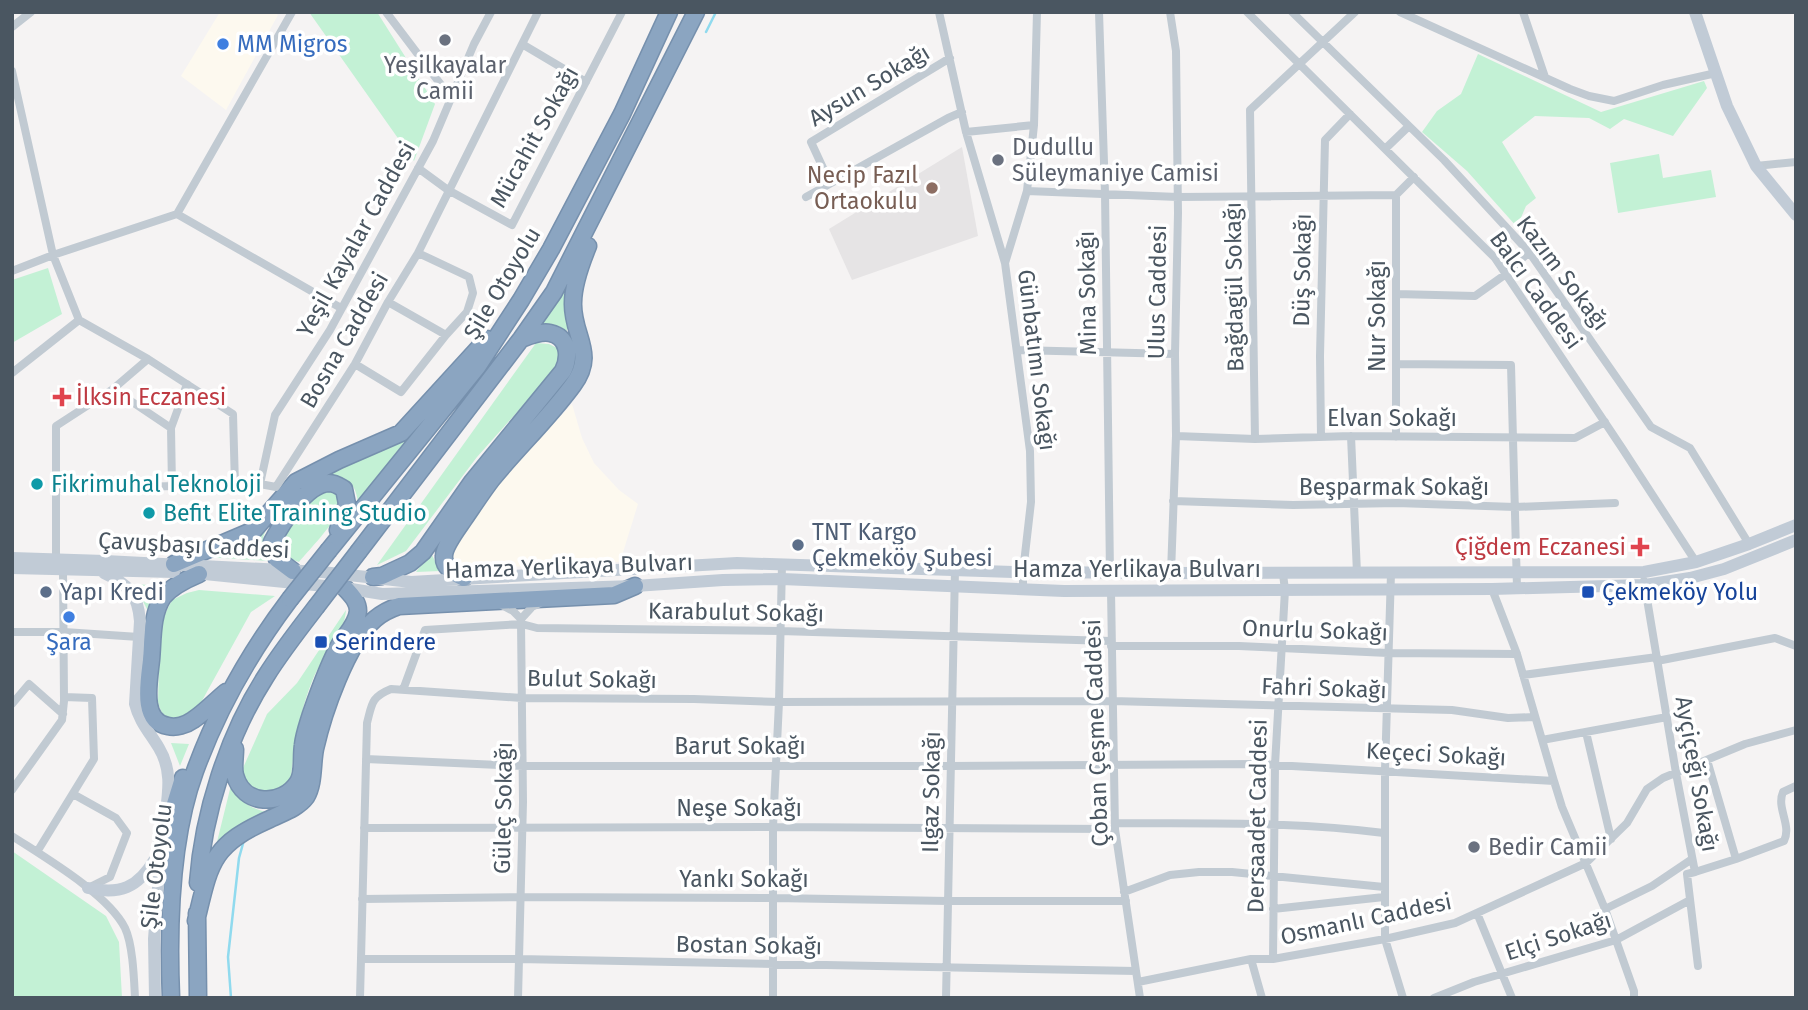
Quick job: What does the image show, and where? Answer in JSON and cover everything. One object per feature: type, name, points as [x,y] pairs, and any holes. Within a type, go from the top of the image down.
[{"type":"highway","name":"Şile Otoyolu","points":[[171,998],[170,919],[179,836],[194,772],[233,685],[289,598],[478,366],[521,300],[622,114],[669,12]]},
{"type":"highway","name":"Şile Otoyolu","points":[[198,998],[196,922],[206,824],[219,781],[247,710],[265,677],[316,607],[554,292],[696,12]]},
{"type":"highway","points":[[464,578],[450,570],[443,556],[455,531],[492,480],[575,383],[583,368],[583,348],[572,304],[580,266],[616,171]]},
{"type":"highway","points":[[174,564],[254,530],[296,482],[401,433],[521,300]]},
{"type":"highway","points":[[373,577],[382,576],[410,563],[423,552],[472,482],[563,371],[568,362],[567,349],[561,338],[550,333],[540,333],[521,339]]},
{"type":"highway","points":[[293,571],[277,559],[272,542],[306,494],[327,483],[344,489],[347,504],[329,550]]},
{"type":"highway","points":[[199,574],[169,591],[158,607],[150,667],[150,709],[159,724],[175,727],[185,725],[233,685]]},
{"type":"highway","points":[[196,922],[208,874],[222,849],[242,832],[300,804],[306,797],[310,788],[315,750],[332,696],[360,636],[376,618],[399,606],[614,595],[635,586]]},
{"type":"highway","points":[[235,738],[234,773],[243,790],[250,796],[258,800],[278,799],[295,787],[301,778],[303,743],[311,714],[334,658],[358,611],[355,600],[345,588]]},
{"type":"highway","points":[[162,846],[175,797],[189,762],[214,724]]},
{"type":"main road","points":[[1695,12],[1727,106],[1756,166],[1796,215]]},
{"type":"main road","name":"Hamza Yerlikaya Bulvarı","points":[[345,588],[382,594],[782,579],[1023,590],[1517,588],[1644,578],[1749,544],[1796,524]]},
{"type":"main road","name":"Hamza Yerlikaya Bulvarı","points":[[373,577],[411,582],[737,564],[782,564],[1023,572],[1518,573],[1690,578],[1724,569],[1796,540]]},
{"type":"main road","name":"Çavuşbaşı Caddesi","points":[[12,558],[100,571],[199,574],[345,588]]},
{"type":"main road","name":"Çavuşbaşı Caddesi","points":[[12,568],[174,564],[373,577]]},
{"type":"main road","points":[[100,571],[122,583],[136,598],[139,609],[139,637],[135,704],[137,714],[161,751],[169,777],[154,939],[155,998]]},
{"type":"main road","points":[[88,888],[105,892],[139,881],[162,846]]},
{"type":"street","points":[[12,27],[31,12]]},
{"type":"street","points":[[12,271],[177,214],[292,12]]},
{"type":"street","points":[[386,12],[451,99]]},
{"type":"street","name":"Yeşil Kayalar Caddesi","points":[[260,484],[275,415],[330,330],[433,141],[474,44],[491,12]]},
{"type":"street","name":"Bosna Caddesi","points":[[56,489],[260,484],[276,487],[355,365],[388,302],[418,253],[538,12]]},
{"type":"street","name":"Mücahit Sokağı","points":[[418,168],[448,190],[512,225],[622,12]]},
{"type":"street","points":[[939,12],[966,132],[1005,263]]},
{"type":"street","name":"Günbatımı Sokağı","points":[[1023,590],[1031,502],[1030,451],[1005,263],[1027,191],[1034,125],[1037,12]]},
{"type":"street","name":"Mina Sokağı","points":[[1099,12],[1105,193],[1110,573]]},
{"type":"street","name":"Ulus Caddesi","points":[[1171,12],[1176,51],[1178,197],[1176,436],[1171,573]]},
{"type":"street","name":"Balcı Caddesi","points":[[1247,12],[1495,258],[1696,562]]},
{"type":"street","name":"Kazım Sokağı","points":[[1292,12],[1444,160],[1529,252],[1651,427],[1690,448],[1749,544]]},
{"type":"street","name":"Bağdagül Sokağı","points":[[1255,439],[1250,110],[1355,12]]},
{"type":"street","points":[[1400,12],[1589,96],[1614,101],[1663,85],[1716,73]]},
{"type":"street","points":[[1524,12],[1545,77]]},
{"type":"street","points":[[522,44],[586,82]]},
{"type":"street","name":"Aysun Sokağı","points":[[830,183],[811,142],[950,58]]},
{"type":"street","points":[[12,71],[53,255],[79,320],[148,359],[233,414],[235,485]]},
{"type":"street","points":[[806,197],[962,112]]},
{"type":"street","name":"Düş Sokağı","points":[[1321,437],[1325,140],[1350,114]]},
{"type":"street","points":[[966,132],[1034,125]]},
{"type":"street","points":[[1385,149],[1409,126]]},
{"type":"street","points":[[1756,166],[1796,162]]},
{"type":"street","points":[[1027,191],[1178,197],[1396,195],[1414,177]]},
{"type":"street","name":"Nur Sokağı","points":[[1396,195],[1396,437]]},
{"type":"street","points":[[177,214],[341,308]]},
{"type":"street","points":[[1396,294],[1475,296],[1506,274],[1529,252]]},
{"type":"street","points":[[355,365],[401,391],[467,312],[473,293],[469,277],[418,253]]},
{"type":"street","points":[[388,302],[446,335]]},
{"type":"street","points":[[12,373],[79,320]]},
{"type":"street","points":[[1017,350],[1175,354]]},
{"type":"street","points":[[12,790],[62,720],[63,714],[64,632],[56,489],[56,426],[113,389],[148,359]]},
{"type":"street","points":[[1396,364],[1511,365],[1517,588]]},
{"type":"street","points":[[172,487],[171,428],[187,384]]},
{"type":"street","points":[[113,389],[171,428]]},
{"type":"street","name":"Elvan Sokağı","points":[[1176,436],[1255,439],[1351,436],[1575,438],[1605,422]]},
{"type":"street","points":[[1351,436],[1357,573]]},
{"type":"street","name":"Beşparmak Sokağı","points":[[1173,501],[1515,507],[1615,503]]},
{"type":"street","points":[[773,998],[773,827],[782,564]]},
{"type":"street","name":"Ilgaz Sokağı","points":[[946,998],[955,570]]},
{"type":"street","name":"Dersaadet Caddesi","points":[[1273,959],[1275,765],[1285,590],[1283,573]]},
{"type":"street","points":[[1391,573],[1385,770],[1385,939],[1403,998]]},
{"type":"street","name":"Ayçiçeği Sokağı","points":[[1644,578],[1695,872],[1687,874],[1698,966]]},
{"type":"street","name":"Keçeci Sokağı","points":[[1114,765],[1275,765],[1554,781],[1517,654],[1492,589]]},
{"type":"street","name":"Çoban Çeşme Caddesi","points":[[1111,591],[1115,826],[1140,998]]},
{"type":"street","points":[[491,601],[505,605],[521,622],[532,607],[555,598]]},
{"type":"street","name":"Karabulut Sokağı","points":[[403,690],[425,630],[521,622],[537,628],[780,631],[1111,643]]},
{"type":"street","name":"Güleç Sokağı","points":[[518,998],[523,828],[521,622]]},
{"type":"street","points":[[12,632],[139,637]]},
{"type":"street","points":[[1523,676],[1657,659],[1775,638],[1796,646]]},
{"type":"street","name":"Onurlu Sokağı","points":[[1111,643],[1388,653],[1517,654]]},
{"type":"street","points":[[12,704],[29,684],[63,714]]},
{"type":"street","name":"Bulut Sokağı","points":[[360,998],[367,723],[371,706],[379,694],[391,689],[522,698],[779,702],[1112,701]]},
{"type":"street","points":[[37,852],[94,759],[92,698],[64,697]]},
{"type":"street","name":"Fahri Sokağı","points":[[1112,701],[1452,710],[1508,718],[1534,718]]},
{"type":"street","points":[[1542,740],[1667,717]]},
{"type":"street","name":"Osmanlı Caddesi","points":[[1138,982],[1251,959],[1273,959],[1385,939],[1455,923],[1586,863],[1628,823],[1647,789],[1663,778],[1745,744],[1796,730]]},
{"type":"street","points":[[1586,732],[1611,839]]},
{"type":"street","name":"Barut Sokağı","points":[[366,759],[523,766],[1114,765]]},
{"type":"street","points":[[1707,760],[1736,859]]},
{"type":"street","points":[[1554,781],[1562,807],[1605,909],[1634,991],[1634,998]]},
{"type":"street","points":[[1695,872],[1784,841],[1788,833],[1780,797],[1783,792],[1796,786]]},
{"type":"street","points":[[73,794],[116,818],[127,833],[110,877],[88,888]]},
{"type":"street","name":"Neşe Sokağı","points":[[364,828],[950,829],[1274,826],[1384,833]]},
{"type":"street","points":[[12,836],[106,903],[126,930],[134,970],[135,998]]},
{"type":"street","points":[[1605,909],[1652,886],[1692,859]]},
{"type":"street","name":"Yankı Sokağı","points":[[362,899],[521,897],[948,901],[1125,896],[1171,875],[1199,872],[1273,876],[1384,892]]},
{"type":"street","points":[[1273,909],[1384,892]]},
{"type":"street","name":"Elçi Sokağı","points":[[1434,998],[1474,982],[1616,940],[1690,900]]},
{"type":"street","points":[[1477,913],[1512,998]]},
{"type":"street","name":"Bostan Sokağı","points":[[361,959],[518,959],[1136,971]]},
{"type":"street","points":[[1251,959],[1262,998]]},
{"type":"shaded area","name":"MM Migros","points":[[220,12],[274,12],[278,15],[226,110],[181,76]]},
{"type":"shaded area","name":"Necip Fazıl Ortaokulu","points":[[962,147],[978,236],[852,280],[829,229]]},
{"type":"shaded area","points":[[572,404],[582,438],[594,463],[619,490],[638,504],[620,562],[463,569],[454,566],[448,554],[489,492]]},
{"type":"green space","points":[[309,12],[377,12],[435,104],[414,161]]},
{"type":"green space","points":[[1478,54],[1601,112],[1704,81],[1707,88],[1673,136],[1624,119],[1610,129],[1589,118],[1535,116],[1502,142],[1536,198],[1526,206],[1517,227],[1467,171],[1422,132],[1437,111],[1461,94]]},
{"type":"green space","points":[[1659,154],[1663,178],[1711,170],[1716,197],[1618,213],[1610,163]]},
{"type":"green space","points":[[48,268],[62,314],[12,343],[12,280]]},
{"type":"green space","points":[[567,286],[567,331],[559,326],[541,326]]},
{"type":"green space","points":[[536,343],[549,344],[559,349],[558,366],[477,457],[406,551],[377,565]]},
{"type":"green space","points":[[410,435],[358,502],[355,489],[348,481],[326,476]]},
{"type":"green space","points":[[335,491],[340,498],[335,517],[299,562],[285,557],[279,551],[279,539],[318,494]]},
{"type":"green space","points":[[267,528],[263,544],[268,561],[209,557]]},
{"type":"green space","points":[[431,553],[440,571],[416,572]]},
{"type":"green space","points":[[134,584],[163,586],[149,613]]},
{"type":"green space","points":[[199,590],[275,596],[251,612],[198,708],[184,720],[170,719],[164,715],[158,702],[160,624],[172,600]]},
{"type":"green space","points":[[346,610],[337,637],[308,691],[287,785],[271,795],[250,789],[243,778],[243,768],[267,714],[297,683]]},
{"type":"green space","points":[[171,743],[189,744],[180,766]]},
{"type":"green space","points":[[231,785],[247,804],[269,813],[215,850]]},
{"type":"green space","points":[[12,851],[106,916],[119,942],[122,998],[12,998]]},
{"type":"waterway","points":[[706,32],[716,12]]},
{"type":"waterway","points":[[231,998],[228,957],[239,858],[244,840]]},
{"type":"place","name":"Yeşilkayalar Camii","points":[[445,40]]},
{"type":"place","name":"MM Migros","points":[[223,44]]},
{"type":"place","name":"Dudullu Süleymaniye Camisi","points":[[998,160]]},
{"type":"place","name":"Necip Fazıl Ortaokulu","points":[[932,188]]},
{"type":"place","name":"İlksin Eczanesi","points":[[62,397]]},
{"type":"place","name":"Fikrimuhal Teknoloji","points":[[37,484]]},
{"type":"place","name":"Befit Elite Training Studio","points":[[149,513]]},
{"type":"place","name":"TNT Kargo Çekmeköy Şubesi","points":[[798,545]]},
{"type":"place","name":"Çiğdem Eczanesi","points":[[1640,547]]},
{"type":"place","name":"Yapı Kredi","points":[[46,592]]},
{"type":"place","name":"Çekmeköy Yolu","points":[[1588,592]]},
{"type":"place","name":"Şara","points":[[69,617]]},
{"type":"place","name":"Serindere","points":[[321,642]]},
{"type":"place","name":"Bedir Camii","points":[[1474,847]]}]
